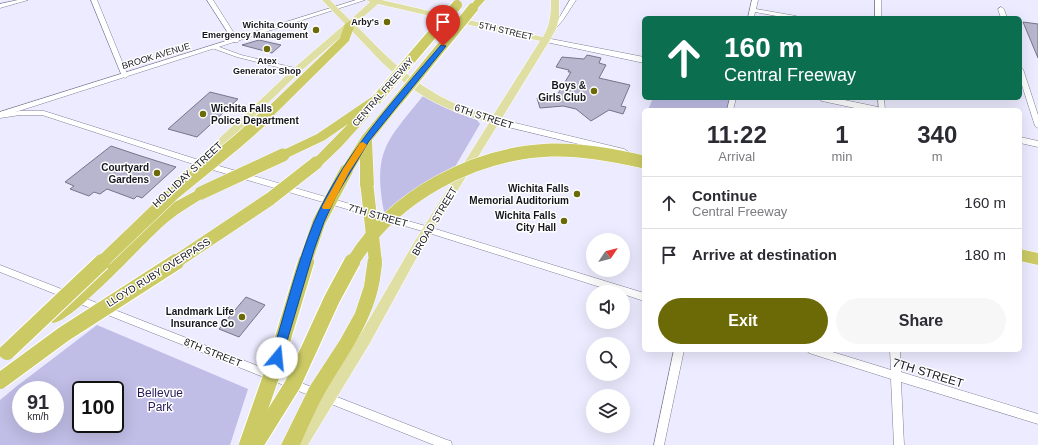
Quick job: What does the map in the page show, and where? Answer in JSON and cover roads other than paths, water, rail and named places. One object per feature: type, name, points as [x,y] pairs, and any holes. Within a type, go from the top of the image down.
[{"type":"highway","name":"CENTRAL FREEWAY","points":[[316,163],[338,144],[459,3]]},
{"type":"highway","name":"CENTRAL FREEWAY","points":[[247,445],[273,371],[316,229],[332,196],[366,139],[477,4]]},
{"type":"highway","points":[[0,359],[173,194],[238,141],[270,112],[345,39],[350,24]]},
{"type":"highway","points":[[0,352],[78,299],[158,222],[174,209],[201,193],[321,136],[377,99]]},
{"type":"highway","points":[[290,445],[322,395],[362,315],[372,286],[375,258],[366,186],[366,139]]},
{"type":"highway","points":[[255,445],[297,377],[342,279],[357,256],[382,225],[416,196],[451,174],[502,157],[529,152],[579,150],[610,154],[642,162]]},
{"type":"highway","name":"LLOYD RUBY OVERPASS","points":[[0,381],[54,340],[92,314],[264,203],[316,163]]},
{"type":"highway","points":[[1022,255],[1038,259]]},
{"type":"main road","name":"6TH STREET","points":[[326,0],[387,63],[419,88],[454,107],[494,121],[642,156]]},
{"type":"main road","points":[[334,9],[337,0]]},
{"type":"main road","name":"HOLLIDAY STREET","points":[[0,352],[297,70],[375,0]]},
{"type":"main road","name":"5TH STREET","points":[[375,0],[546,40],[642,60]]},
{"type":"main road","points":[[552,29],[555,18],[555,0]]},
{"type":"main road","name":"BROAD STREET","points":[[299,445],[322,395],[365,339],[494,121],[552,29]]},
{"type":"main road","points":[[831,100],[869,108]]},
{"type":"main road","points":[[1022,140],[1038,144]]},
{"type":"main road","points":[[1022,251],[1038,255]]},
{"type":"street","points":[[0,6],[25,0]]},
{"type":"street","points":[[94,0],[125,76]]},
{"type":"street","points":[[210,0],[236,41]]},
{"type":"street","name":"BROOK AVENUE","points":[[0,115],[362,0]]},
{"type":"street","name":"BROAD STREET","points":[[552,29],[573,0]]},
{"type":"street","points":[[752,16],[755,0]]},
{"type":"street","points":[[878,0],[878,16]]},
{"type":"street","points":[[1001,9],[1003,16]]},
{"type":"street","points":[[753,10],[785,16]]},
{"type":"street","points":[[214,48],[239,56],[297,70]]},
{"type":"street","points":[[1022,75],[1038,126]]},
{"type":"street","points":[[37,103],[42,113]]},
{"type":"street","name":"7TH STREET","points":[[0,115],[42,113],[199,163],[429,230],[642,296]]},
{"type":"street","name":"8TH STREET","points":[[0,268],[447,445]]},
{"type":"street","points":[[660,445],[679,352]]},
{"type":"street","name":"7TH STREET","points":[[818,352],[896,377],[1038,419]]},
{"type":"street","points":[[895,352],[899,445]]},
{"type":"place","name":"Arby's","points":[[387,22]]},
{"type":"place","name":"Wichita County Emergency Management","points":[[316,30]]},
{"type":"place","name":"Atex Generator Shop","points":[[267,49]]},
{"type":"place","name":"Boys & Girls Club","points":[[594,91]]},
{"type":"place","name":"Wichita Falls Police Department","points":[[203,114]]},
{"type":"place","name":"Courtyard Gardens","points":[[157,173]]},
{"type":"place","name":"Wichita Falls Memorial Auditorium","points":[[577,194]]},
{"type":"place","name":"Wichita Falls City Hall","points":[[564,221]]},
{"type":"place","name":"Landmark Life Insurance Co","points":[[242,317]]},
{"type":"park label","name":"Bellevue Park","points":[[160,400]]}]
